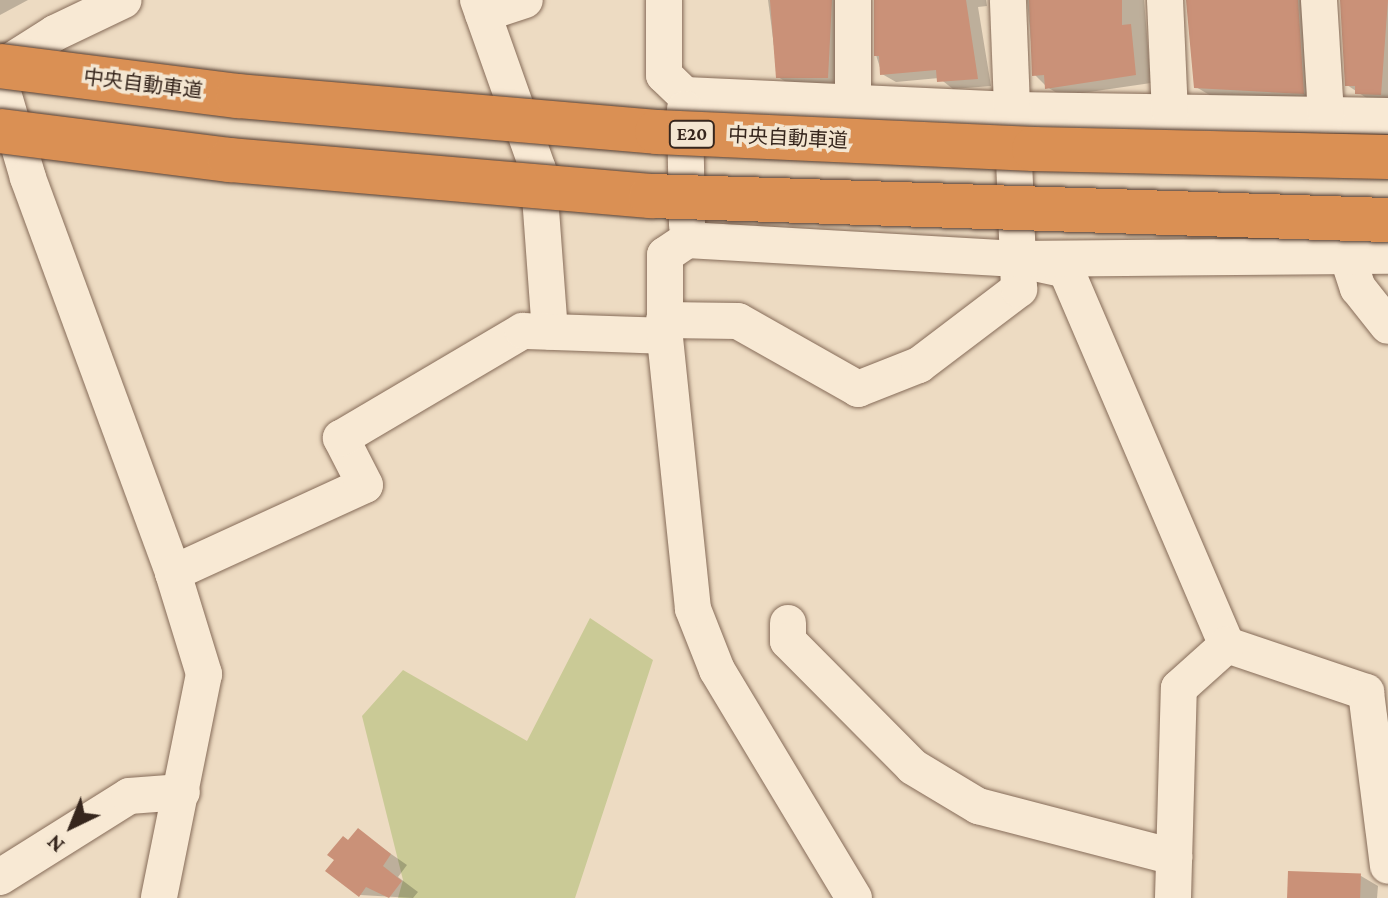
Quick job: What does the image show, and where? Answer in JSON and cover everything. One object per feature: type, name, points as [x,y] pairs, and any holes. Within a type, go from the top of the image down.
[{"type":"highway","name":"中央自動車道","points":[[0,67],[238,96],[657,132],[1034,149],[1388,157]]},
{"type":"highway","points":[[0,131],[230,160],[651,196],[1388,220]]},
{"type":"street","points":[[0,67],[70,18],[124,0]]},
{"type":"street","points":[[525,0],[480,7],[538,169],[550,332]]},
{"type":"street","points":[[664,0],[664,75],[685,95],[1013,110],[1388,116]]},
{"type":"street","points":[[853,0],[853,104]]},
{"type":"street","points":[[173,573],[365,485],[341,438],[523,331],[665,328],[738,321],[858,389],[919,365],[1019,289],[1008,0]]},
{"type":"street","points":[[1165,0],[1170,113]]},
{"type":"street","points":[[1319,0],[1326,115]]},
{"type":"street","points":[[0,82],[28,178],[173,573],[204,674],[159,898]]},
{"type":"street","points":[[685,95],[687,240]]},
{"type":"street","points":[[854,898],[756,739],[698,623],[689,583],[665,328],[665,255],[687,240],[1017,259],[1388,256]]},
{"type":"street","points":[[1347,255],[1358,288],[1388,326]]},
{"type":"street","points":[[1017,259],[1066,270],[1227,645],[1377,695],[1388,866]]},
{"type":"street","points":[[788,623],[788,641],[913,767],[978,806],[1174,857]]},
{"type":"street","points":[[1173,898],[1179,688],[1227,645]]},
{"type":"street","points":[[0,877],[129,796],[182,792]]},
{"type":"green space","points":[[590,618],[653,660],[575,898],[398,898],[403,880],[362,716],[403,670],[527,741]]},
{"type":"building","points":[[770,0],[832,0],[828,78],[776,78]]},
{"type":"building","points":[[874,0],[966,0],[978,79],[937,82],[936,70],[880,75],[879,56],[874,56]]},
{"type":"building","points":[[1029,0],[1122,0],[1122,25],[1131,24],[1136,75],[1045,89],[1044,75],[1032,76]]},
{"type":"building","points":[[1186,0],[1298,0],[1304,94],[1194,88]]},
{"type":"building","points":[[1340,0],[1388,0],[1381,95],[1355,94],[1355,86],[1345,86]]},
{"type":"building","points":[[358,828],[391,854],[383,866],[402,881],[389,898],[366,887],[359,897],[325,871],[334,860],[327,855],[343,836],[348,840]]},
{"type":"building","points":[[1288,871],[1361,874],[1360,898],[1287,898]]}]
